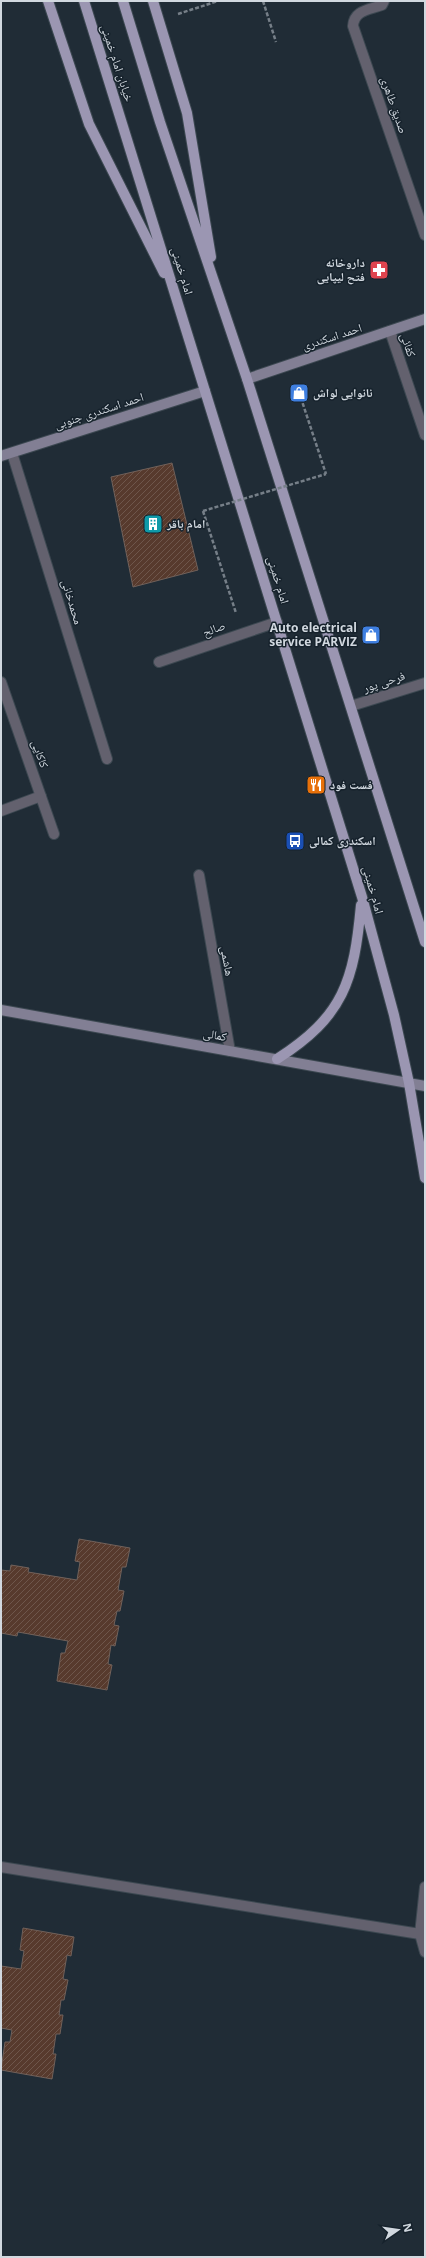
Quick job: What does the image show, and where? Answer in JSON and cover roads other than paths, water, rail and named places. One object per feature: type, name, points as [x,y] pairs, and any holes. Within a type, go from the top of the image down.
[{"type":"main road","points":[[48,1],[89,124],[178,300]]},
{"type":"main road","name":"خیابان امام خمینی","points":[[84,1],[126,134]]},
{"type":"main road","name":"خیابان امام خمینی","points":[[123,1],[160,122],[216,288]]},
{"type":"main road","points":[[153,1],[187,113],[216,288],[247,378],[423,930],[425,942]]},
{"type":"main road","name":"امام خمینی","points":[[126,134],[362,897],[394,1016],[409,1083]]},
{"type":"main road","name":"احمد اسکندری","points":[[247,378],[425,320]]},
{"type":"main road","name":"احمد اسکندری جنوبی","points":[[1,456],[205,391]]},
{"type":"main road","points":[[277,1059],[302,1043],[320,1026],[342,998],[351,974],[357,949],[362,897]]},
{"type":"main road","name":"کمالی","points":[[1,1010],[425,1086]]},
{"type":"main road","points":[[409,1083],[425,1178]]},
{"type":"street","name":"صدیق طاهری","points":[[384,1],[382,4],[358,14],[354,19],[354,26],[425,235]]},
{"type":"street","name":"کفائی","points":[[390,331],[425,435]]},
{"type":"street","name":"محمدخانی","points":[[12,453],[106,758]]},
{"type":"street","name":"صالح","points":[[159,662],[277,622]]},
{"type":"street","name":"کاکایی","points":[[1,682],[54,834]]},
{"type":"street","name":"فرحی پور","points":[[351,706],[425,683]]},
{"type":"street","points":[[1,811],[41,796]]},
{"type":"street","name":"هاشمی","points":[[199,875],[230,1051]]},
{"type":"street","points":[[1,1867],[420,1934]]},
{"type":"street","points":[[425,1887],[420,1934],[425,1952]]},
{"type":"place","name":"داروخانه فتح لیپایی","points":[[379,270]]},
{"type":"place","name":"نانوایی لواش","points":[[299,393]]},
{"type":"place","name":"امام باقر","points":[[153,524]]},
{"type":"place","name":"Auto electrical service PARVIZ","points":[[371,635]]},
{"type":"place","name":"فست فود","points":[[316,785]]},
{"type":"place","name":"اسکندری کمالی","points":[[295,841]]}]
